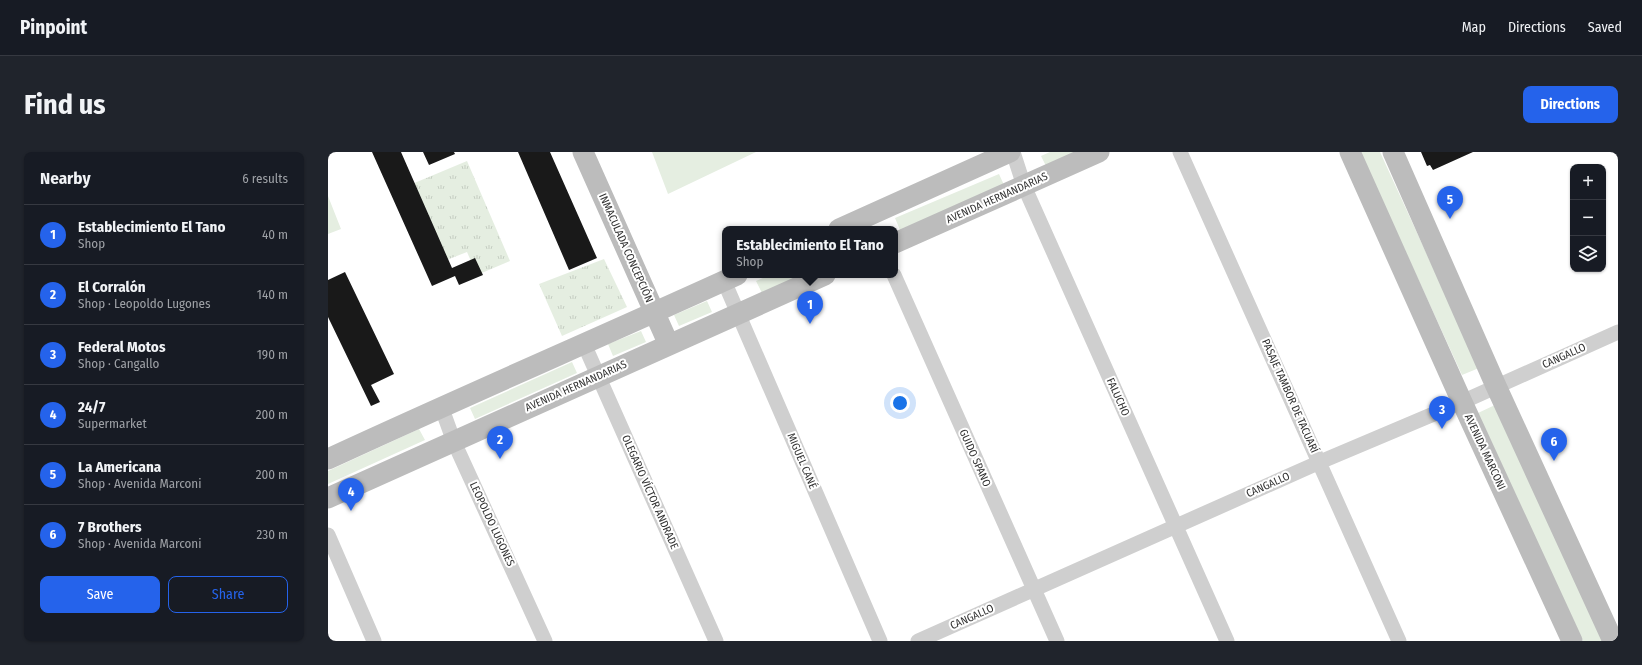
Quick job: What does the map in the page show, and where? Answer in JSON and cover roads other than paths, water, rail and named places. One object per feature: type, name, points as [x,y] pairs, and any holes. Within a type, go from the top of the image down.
[{"type":"main road","name":"INMACULADA CONCEPCIÓN","points":[[583,152],[669,345]]},
{"type":"main road","points":[[854,226],[870,223],[1012,152]]},
{"type":"main road","name":"AVENIDA HERNANDARIAS","points":[[898,243],[1099,152]]},
{"type":"main road","name":"AVENIDA MARCONI","points":[[1350,152],[1462,402],[1572,641]]},
{"type":"main road","points":[[1393,152],[1496,386],[1613,641]]},
{"type":"main road","points":[[328,459],[441,406],[731,278]]},
{"type":"main road","name":"AVENIDA HERNANDARIAS","points":[[328,498],[818,278]]},
{"type":"street","name":"FALUCHO","points":[[1012,152],[1024,186],[1227,641]]},
{"type":"street","name":"PASAJE TAMBOR DE TACUARÍ","points":[[1180,152],[1400,641]]},
{"type":"street","name":"MIGUEL CANÉ","points":[[731,278],[739,314],[880,641]]},
{"type":"street","name":"GUIDO SPANO","points":[[895,278],[1057,641]]},
{"type":"street","name":"CANGALLO","points":[[918,641],[1320,462],[1462,402],[1618,332]]},
{"type":"street","name":"OLEGARIO VÍCTOR ANDRADE","points":[[584,344],[716,641]]},
{"type":"street","name":"LEOPOLDO LUGONES","points":[[441,406],[454,442],[545,641]]},
{"type":"street","points":[[328,535],[374,641]]},
{"type":"place","name":"La Americana","points":[[1450,219]]},
{"type":"place","name":"Establecimiento El Tano","points":[[810,324]]},
{"type":"place","name":"Federal Motos","points":[[1442,429]]},
{"type":"place","name":"El Corralón","points":[[500,459]]},
{"type":"place","name":"7 Brothers","points":[[1554,461]]},
{"type":"place","name":"24/7","points":[[351,511]]}]
